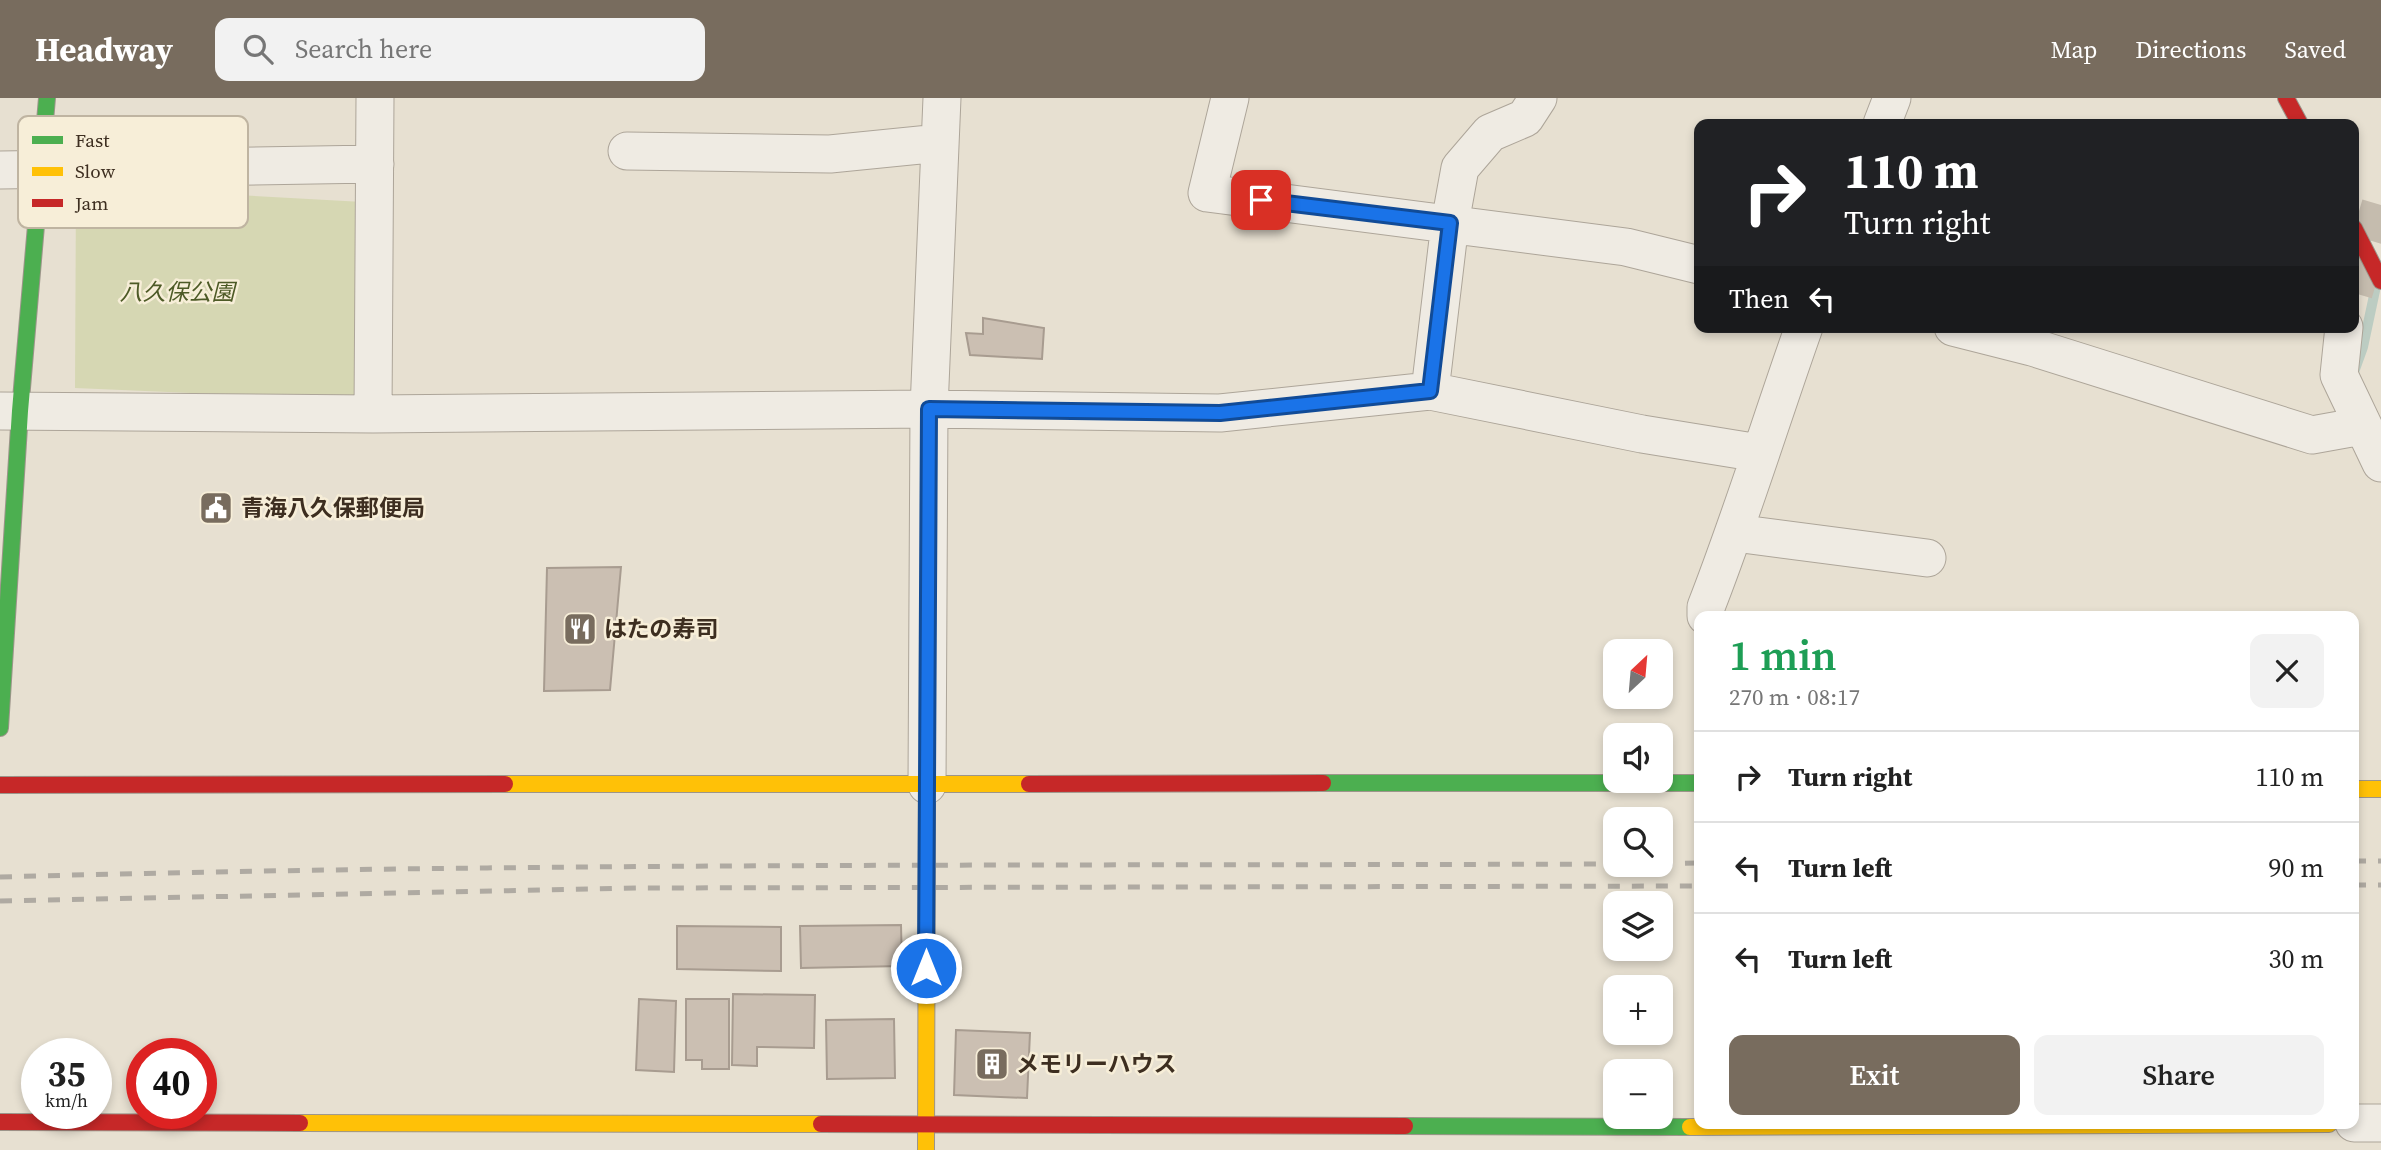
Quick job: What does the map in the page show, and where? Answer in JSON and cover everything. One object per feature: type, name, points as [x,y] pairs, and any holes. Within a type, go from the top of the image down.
[{"type":"main road","points":[[46,116],[47,98]]},
{"type":"main road","points":[[2286,98],[2297,119]]},
{"type":"main road","points":[[0,728],[10,411],[34,228]]},
{"type":"main road","points":[[2359,238],[2381,281]]},
{"type":"main road","points":[[0,785],[1694,783]]},
{"type":"main road","points":[[926,1150],[928,785]]},
{"type":"main road","points":[[2359,789],[2381,789]]},
{"type":"main road","points":[[0,1122],[925,1124],[1706,1134],[2018,1129]]},
{"type":"street","points":[[373,414],[375,98]]},
{"type":"street","points":[[928,785],[929,409],[942,98]]},
{"type":"street","points":[[1230,98],[1207,193],[1626,247],[1694,264]]},
{"type":"street","points":[[1430,391],[1450,223],[1460,169],[1490,133],[1525,118],[1538,98]]},
{"type":"street","points":[[1884,119],[1892,98]]},
{"type":"street","points":[[627,151],[830,154],[940,143]]},
{"type":"street","points":[[248,166],[375,164]]},
{"type":"street","points":[[0,170],[18,170]]},
{"type":"street","points":[[1706,611],[1802,333]]},
{"type":"street","points":[[1978,333],[2032,346],[2312,435],[2362,426]]},
{"type":"street","points":[[2343,333],[2339,375],[2381,463]]},
{"type":"street","points":[[10,411],[373,414],[929,409],[1220,413],[1430,391],[1642,434],[1759,453]]},
{"type":"street","points":[[1735,533],[1927,558]]},
{"type":"street","points":[[2359,1123],[2381,1123]]},
{"type":"green space","name":"八久保公園","points":[[248,196],[363,202],[358,400],[75,388],[76,228],[248,228]]},
{"type":"building","points":[[983,318],[1044,328],[1042,359],[970,355],[966,333],[983,334]]},
{"type":"building","name":"はたの寿司","points":[[621,567],[610,690],[544,691],[547,568]]},
{"type":"building","points":[[901,925],[902,966],[801,968],[800,926]]},
{"type":"building","points":[[677,926],[781,927],[781,971],[677,969]]},
{"type":"building","points":[[733,994],[815,995],[814,1048],[757,1047],[757,1066],[732,1065]]},
{"type":"building","points":[[639,999],[676,1001],[674,1072],[636,1070]]},
{"type":"building","points":[[686,999],[729,999],[729,1069],[702,1069],[702,1060],[686,1060]]},
{"type":"building","points":[[894,1019],[895,1078],[827,1079],[826,1020]]},
{"type":"building","name":"メモリーハウス","points":[[956,1030],[1030,1033],[1027,1098],[954,1095]]},
{"type":"waterway","points":[[2354,372],[2363,347],[2376,286]]},
{"type":"tunnel","points":[[2359,276],[2381,202]]},
{"type":"railway","points":[[2359,861],[2381,861]]},
{"type":"railway","points":[[1673,864],[1694,863]]},
{"type":"railway","points":[[0,877],[606,867],[1603,864]]},
{"type":"railway","points":[[2359,885],[2381,885]]},
{"type":"railway","points":[[0,901],[641,888],[1694,886]]},
{"type":"traffic: fast","points":[[45,116],[47,98]]},
{"type":"traffic: fast","points":[[0,728],[20,411],[36,228]]},
{"type":"traffic: fast","points":[[1323,783],[1694,783]]},
{"type":"traffic: fast","points":[[1405,1126],[1690,1127]]},
{"type":"traffic: slow","points":[[505,784],[1029,784]]},
{"type":"traffic: slow","points":[[926,1150],[927,785]]},
{"type":"traffic: slow","points":[[2359,789],[2381,789]]},
{"type":"traffic: slow","points":[[300,1123],[821,1124]]},
{"type":"traffic: slow","points":[[1690,1127],[1694,1127]]},
{"type":"traffic: jam","points":[[2286,98],[2297,119]]},
{"type":"traffic: jam","points":[[2359,238],[2381,281]]},
{"type":"traffic: jam","points":[[1029,784],[1323,783]]},
{"type":"traffic: jam","points":[[0,785],[505,784]]},
{"type":"traffic: jam","points":[[0,1122],[300,1123]]},
{"type":"traffic: jam","points":[[821,1124],[1405,1126]]},
{"type":"place","name":"青海八久保郵便局","points":[[216,508]]},
{"type":"place","name":"はたの寿司","points":[[580,629]]},
{"type":"place","name":"メモリーハウス","points":[[992,1064]]},
{"type":"route","points":[[926,968],[929,409],[1220,413],[1430,391],[1450,223],[1261,200]]}]
